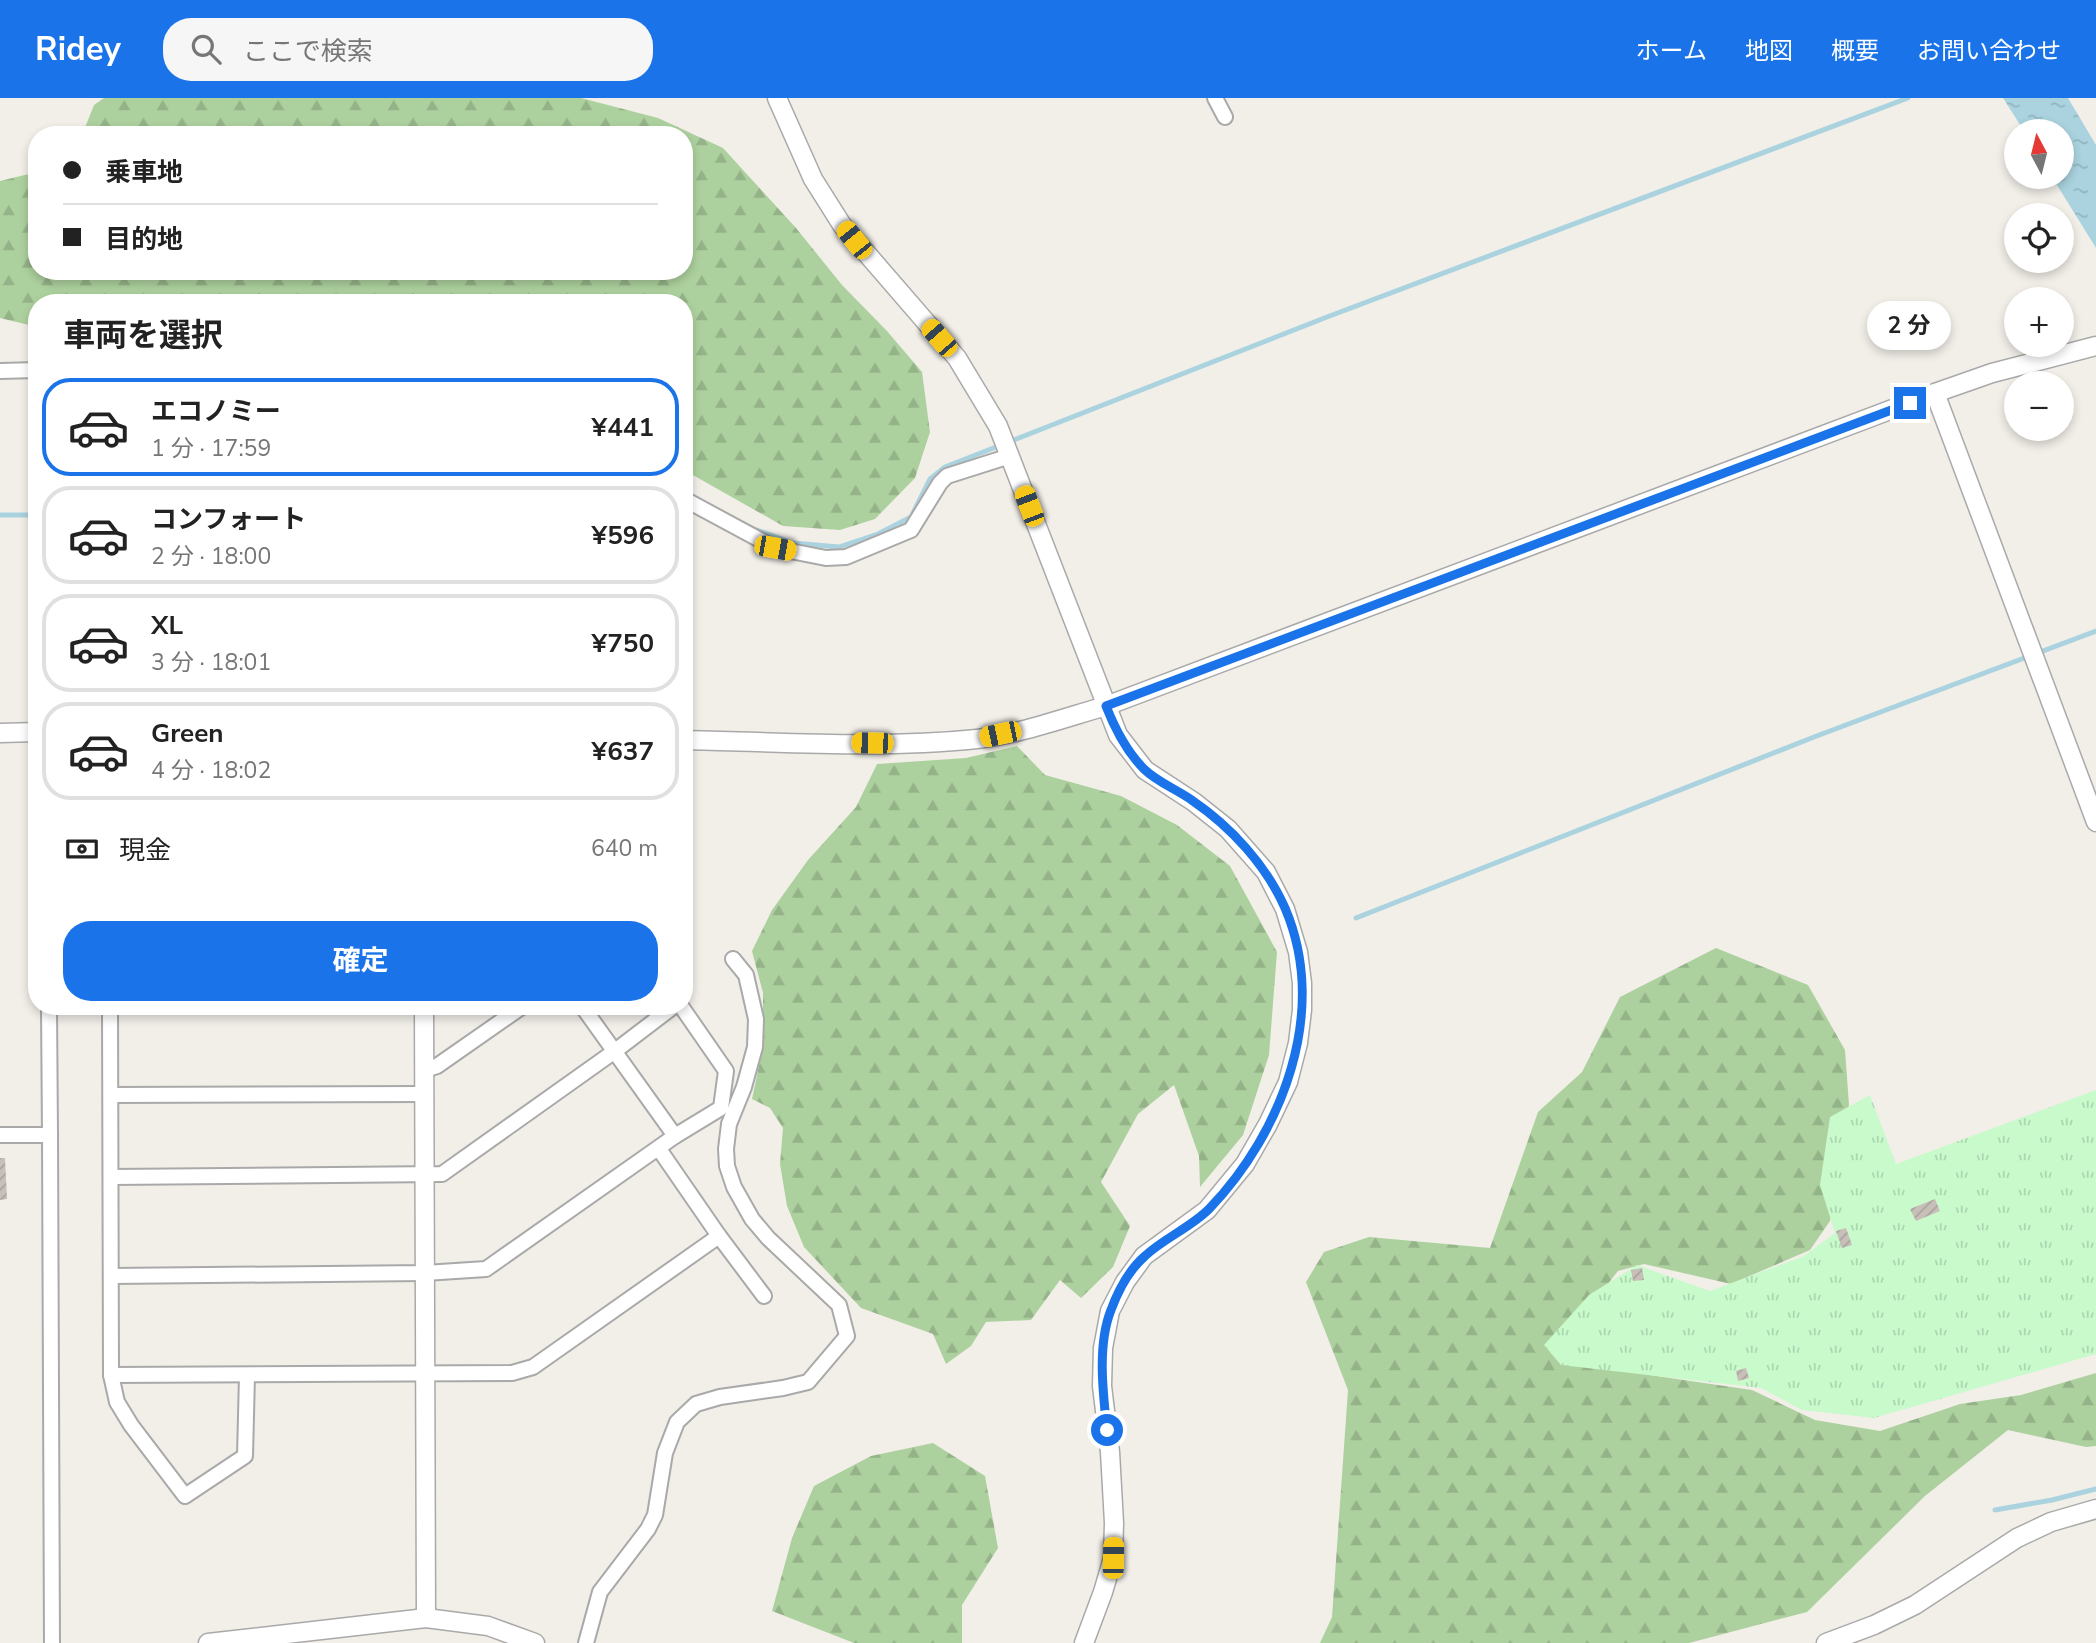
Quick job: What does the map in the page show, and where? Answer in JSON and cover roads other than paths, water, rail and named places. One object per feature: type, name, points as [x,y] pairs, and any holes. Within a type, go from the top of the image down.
[{"type":"street","points":[[777,98],[813,179],[842,225],[957,358],[998,426],[1118,736],[1145,770],[1194,802],[1228,829],[1266,872],[1285,909],[1298,952],[1302,983],[1298,1043],[1288,1082],[1268,1124],[1245,1164],[1207,1210],[1144,1256],[1125,1282],[1110,1311],[1102,1386],[1110,1452],[1113,1558],[1084,1643]]},
{"type":"street","points":[[1215,98],[1225,117]]},
{"type":"street","points":[[693,740],[872,743],[978,739],[1106,706],[1935,393],[1992,373],[2096,346]]},
{"type":"street","points":[[0,371],[28,370]]},
{"type":"street","points":[[1935,393],[2096,822]]},
{"type":"street","points":[[693,504],[775,548],[826,558],[846,557],[911,530],[947,476],[1006,447]]},
{"type":"street","points":[[0,733],[28,733]]},
{"type":"street","points":[[586,1643],[600,1592],[648,1529],[655,1515],[665,1453],[677,1422],[696,1404],[720,1397],[808,1382],[847,1336],[839,1305],[768,1238],[752,1219],[734,1186],[727,1166],[729,1124],[744,1087],[755,1047],[756,1020],[746,975],[733,959]]},
{"type":"street","points":[[49,1015],[52,1643]]},
{"type":"street","points":[[110,1015],[111,1375],[117,1402],[185,1496],[245,1456],[247,1375]]},
{"type":"street","points":[[424,1015],[426,1618]]},
{"type":"street","points":[[425,1070],[438,1066],[510,1015]]},
{"type":"street","points":[[589,1015],[675,1136]]},
{"type":"street","points":[[111,1177],[442,1174],[662,1015]]},
{"type":"street","points":[[111,1276],[425,1273],[486,1269],[675,1136],[720,1108],[726,1071],[687,1015]]},
{"type":"street","points":[[111,1095],[425,1094]]},
{"type":"street","points":[[0,1135],[50,1135]]},
{"type":"street","points":[[659,1149],[764,1296]]},
{"type":"street","points":[[111,1375],[512,1373],[533,1367],[719,1236]]},
{"type":"street","points":[[1826,1643],[1874,1625],[1915,1605],[2017,1538],[2051,1522],[2096,1509]]},
{"type":"street","points":[[208,1643],[426,1618],[488,1626],[535,1643]]},
{"type":"water","points":[[2003,98],[2068,98],[2096,145],[2096,248],[2074,212],[2074,203],[2068,203],[2059,189],[2074,189],[2074,119],[2016,119]]},
{"type":"waterway","points":[[748,527],[793,543],[839,547],[878,534],[911,517],[930,479],[945,467],[1327,317],[1908,98]]},
{"type":"waterway","points":[[0,515],[28,515]]},
{"type":"waterway","points":[[1356,918],[1814,737],[2096,631]]},
{"type":"waterway","points":[[1995,1510],[2096,1489]]}]
